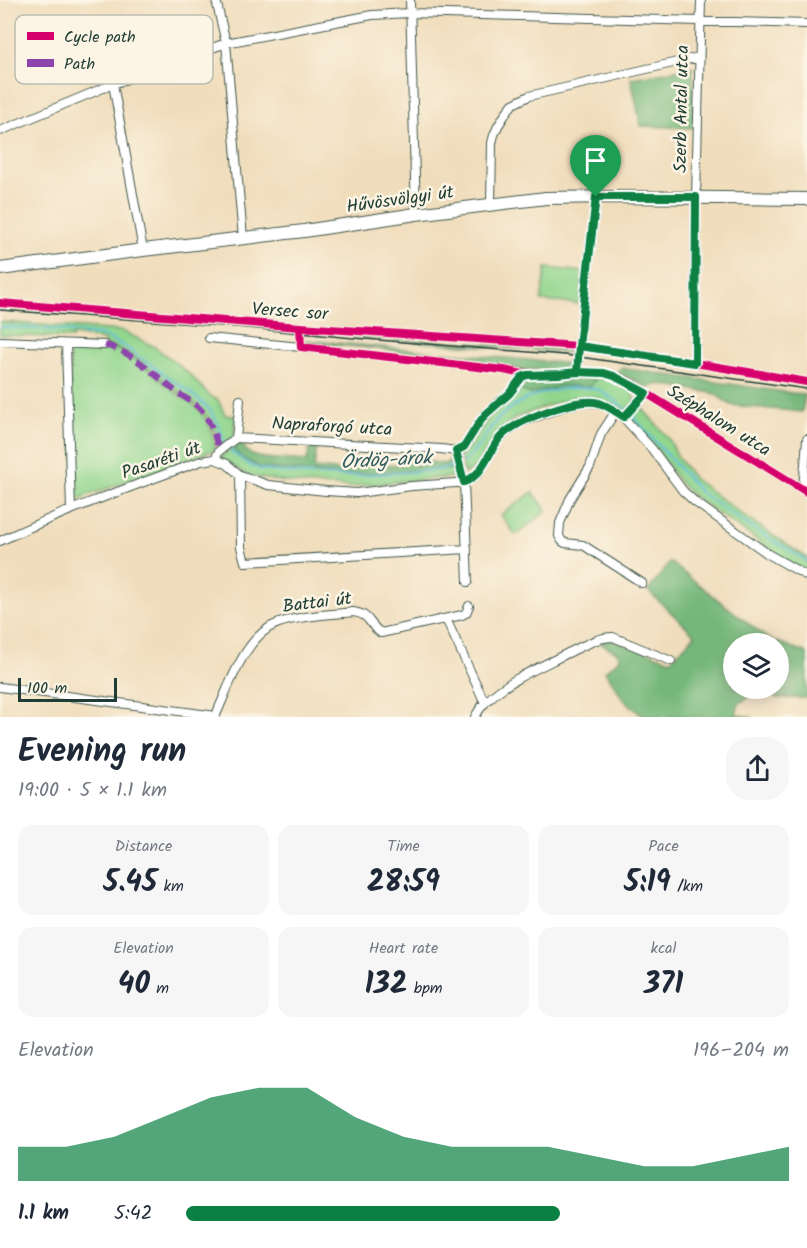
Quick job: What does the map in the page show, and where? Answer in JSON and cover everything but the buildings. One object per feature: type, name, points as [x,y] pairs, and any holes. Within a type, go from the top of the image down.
[{"type":"main road","name":"Hűvösvölgyi út","points":[[0,269],[546,198],[807,199]]},
{"type":"street","points":[[216,0],[226,43],[243,238]]},
{"type":"street","points":[[410,0],[416,214]]},
{"type":"street","name":"Szerb Antal utca","points":[[695,363],[701,0]]},
{"type":"street","points":[[213,48],[226,43],[372,15],[807,24]]},
{"type":"street","points":[[491,204],[492,143],[498,126],[513,104],[529,96],[699,57]]},
{"type":"street","points":[[0,132],[113,84],[142,250]]},
{"type":"street","points":[[577,372],[596,197]]},
{"type":"street","name":"Versec sor","points":[[0,303],[579,346],[807,382]]},
{"type":"street","points":[[300,327],[301,347]]},
{"type":"street","name":"Széphalom utca","points":[[209,338],[504,370],[527,375],[604,373],[646,393],[805,490]]},
{"type":"street","points":[[0,341],[105,345]]},
{"type":"street","points":[[66,344],[71,510]]},
{"type":"street","points":[[468,582],[463,477],[457,455],[486,414],[509,394],[522,377],[527,375]]},
{"type":"street","points":[[624,417],[646,393]]},
{"type":"street","points":[[217,455],[235,438],[240,400]]},
{"type":"street","points":[[463,477],[474,477],[498,440],[519,423],[568,405],[584,402],[598,403],[624,417],[689,497],[768,554],[807,576]]},
{"type":"street","points":[[616,411],[602,434],[590,466],[570,499],[560,523],[559,536],[565,543],[583,545],[642,583]]},
{"type":"street","name":"Napraforgó utca","points":[[235,438],[441,449],[457,455]]},
{"type":"street","points":[[805,490],[807,439]]},
{"type":"street","name":"Pasaréti út","points":[[0,541],[71,510],[217,455],[240,475],[268,485],[326,491],[357,493],[463,477]]},
{"type":"street","points":[[240,475],[241,547],[245,562],[467,549]]},
{"type":"street","points":[[469,606],[462,615],[446,619],[485,702]]},
{"type":"street","name":"Battai út","points":[[215,717],[250,646],[265,631],[278,623],[298,618],[357,612],[365,615],[381,633],[446,619]]},
{"type":"street","points":[[475,717],[485,702],[525,674],[606,637],[613,637],[671,661]]},
{"type":"street","points":[[0,687],[215,717]]},
{"type":"green space","points":[[693,67],[693,128],[641,126],[631,78]]},
{"type":"green space","points":[[546,268],[584,272],[580,304],[541,301]]},
{"type":"green space","points":[[0,322],[122,331],[153,346],[189,374],[210,396],[218,400],[225,415],[235,416],[234,437],[221,448],[211,424],[195,403],[127,353],[105,345],[104,340],[73,335],[72,338],[0,335]]},
{"type":"green space","points":[[355,335],[572,350],[573,353],[355,337]]},
{"type":"green space","points":[[304,340],[573,364],[572,368],[567,371],[525,369],[372,348],[304,343]]},
{"type":"green space","points":[[69,346],[110,347],[139,362],[193,404],[201,413],[213,435],[214,450],[75,500]]},
{"type":"green space","points":[[621,368],[805,395],[802,412],[731,405],[713,393],[659,384],[648,388],[616,373]]},
{"type":"green space","points":[[578,376],[596,378],[590,387],[561,386],[531,394],[521,390],[511,398],[509,396],[530,380]]},
{"type":"green space","points":[[596,378],[625,386],[669,439],[679,459],[694,479],[807,558],[807,574],[694,497],[680,483],[657,450],[623,411],[595,397],[576,397],[515,418],[498,432],[476,467],[464,473],[460,456],[509,396],[511,398],[521,390],[531,394],[561,386],[589,387]]},
{"type":"green space","points":[[241,442],[246,451],[254,456],[307,461],[310,446],[317,446],[314,468],[346,469],[343,445],[351,445],[356,450],[353,457],[355,466],[363,467],[371,462],[392,465],[403,463],[405,460],[412,460],[416,465],[426,461],[445,464],[451,459],[455,466],[450,469],[343,475],[261,468],[240,457],[233,448]]},
{"type":"green space","points":[[233,448],[240,457],[261,468],[343,475],[449,469],[455,466],[458,475],[352,487],[301,484],[247,475],[221,458],[221,455]]},
{"type":"green space","points":[[533,492],[547,511],[515,535],[501,515]]},
{"type":"green space","points":[[670,562],[761,633],[723,633],[723,699],[746,699],[739,703],[736,715],[753,717],[644,717],[624,700],[605,671],[620,659],[617,652],[600,643],[610,639],[671,660],[695,635],[648,591]]},
{"type":"green space","points":[[789,646],[807,653],[807,698],[789,698]]},
{"type":"waterway","name":"Ördög-árok","points":[[0,327],[59,330],[104,336],[124,346],[191,393],[210,410],[219,426],[224,442]]},
{"type":"waterway","name":"Ördög-árok","points":[[462,463],[472,454],[505,412],[541,393],[573,388],[593,388],[627,410]]},
{"type":"waterway","name":"Ördög-árok","points":[[631,414],[700,492],[757,531],[807,561]]},
{"type":"waterway","name":"Ördög-árok","points":[[228,447],[250,465],[263,470],[310,475],[348,476],[438,470],[456,465]]},
{"type":"tram line","points":[[0,310],[565,355],[807,389]]},
{"type":"marked path","points":[[105,345],[126,353],[198,407],[210,424],[219,451]]},
{"type":"cycle path","points":[[0,303],[579,346],[807,382]]},
{"type":"cycle path","points":[[300,327],[301,347],[504,370],[527,375],[577,372],[604,373],[614,376],[646,393],[807,492]]},
{"type":"route","points":[[596,197],[579,346],[577,372],[604,373],[614,376],[646,393],[624,417],[604,405],[584,402],[568,405],[519,423],[498,440],[480,471],[464,482],[456,451],[464,447],[486,414],[509,394],[522,377],[577,372],[577,363],[579,346],[695,363],[696,197],[596,197]]}]
